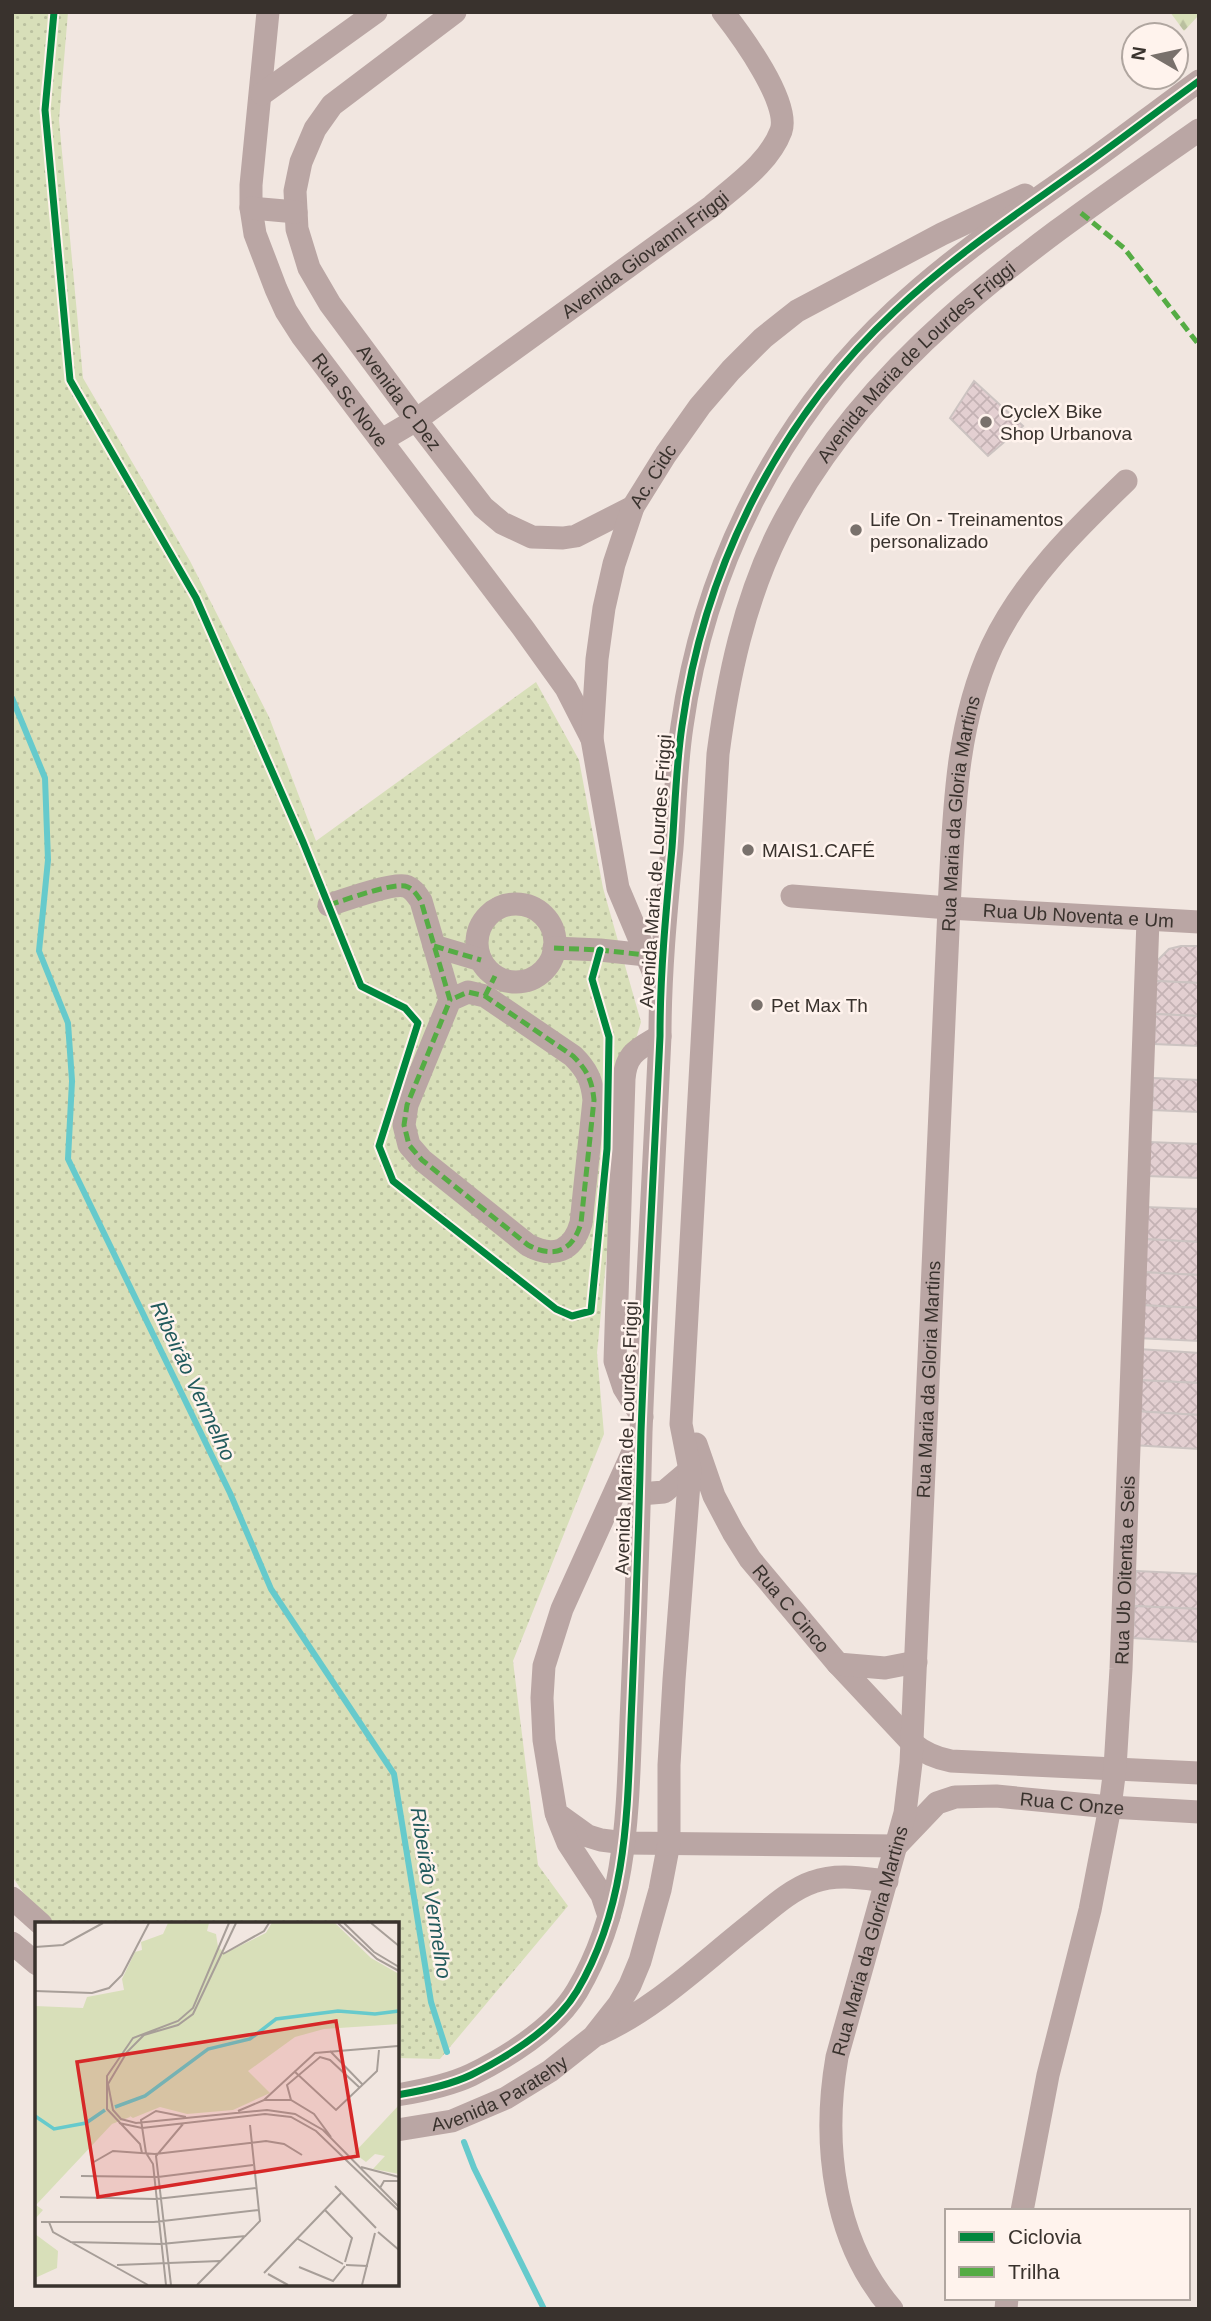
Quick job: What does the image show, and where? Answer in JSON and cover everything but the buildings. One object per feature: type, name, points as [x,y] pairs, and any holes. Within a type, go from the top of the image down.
[{"type":"street","name":"Rua Sc Nove","points":[[268,12],[251,208],[255,233],[286,311],[544,658],[565,688],[592,739]]},
{"type":"street","points":[[261,94],[376,12]]},
{"type":"street","name":"Avenida C Dez","points":[[455,12],[332,105],[315,130],[301,162],[295,191],[296,212],[309,268],[319,288],[416,420],[483,507],[502,523],[522,534],[554,539],[576,536],[633,508]]},
{"type":"street","name":"Avenida Giovanni Friggi","points":[[382,440],[416,420],[712,205],[757,167],[774,146],[783,128],[780,105],[747,43],[723,12]]},
{"type":"street","name":"Avenida Maria de Lourdes Friggi","points":[[576,1992],[610,1916],[618,1888],[625,1843],[660,989],[682,727],[698,642],[710,602],[741,522],[759,487],[808,408],[856,350],[940,271],[1199,81]]},
{"type":"street","name":"Avenida Maria de Lourdes Friggi","points":[[593,2037],[619,2004],[640,1961],[660,1890],[669,1843],[669,1765],[690,1470],[681,1424],[718,754],[731,671],[749,606],[778,533],[806,483],[847,425],[908,356],[1024,256],[1199,130]]},
{"type":"street","name":"Ac. Cidc","points":[[660,989],[618,888],[592,739],[597,659],[604,608],[617,554],[633,508],[700,406],[731,370],[780,323],[797,311],[942,234],[1079,170]]},
{"type":"street","points":[[251,208],[296,212]]},
{"type":"street","name":"Rua Maria da Gloria Martins","points":[[892,2309],[877,2292],[854,2246],[840,2203],[832,2164],[831,2090],[837,2057],[905,1813],[912,1743],[954,806],[961,750],[970,710],[992,647],[1005,622],[1053,556],[1126,481]]},
{"type":"street","points":[[328,905],[393,886],[405,886],[415,892],[421,901],[434,946],[450,1000],[407,1105],[404,1125],[409,1145],[422,1160],[528,1245],[540,1252],[554,1252],[567,1247],[577,1237],[581,1223],[594,1100],[593,1083],[585,1068],[487,977],[434,946]]},
{"type":"street","name":"Rua Ub Noventa e Um","points":[[792,896],[1199,922]]},
{"type":"street","points":[[450,1000],[468,992],[487,977],[516,982],[528,980],[546,968],[552,958],[554,937],[545,917],[526,905],[515,904],[494,911],[486,918],[477,938],[487,977]]},
{"type":"street","name":"Rua Ub Oitenta e Seis","points":[[1022,2209],[1048,2075],[1090,1910],[1115,1769],[1121,1669],[1148,920]]},
{"type":"street","points":[[554,948],[646,955]]},
{"type":"street","points":[[610,1916],[602,1895],[568,1843],[556,1813],[544,1740],[542,1698],[544,1666],[562,1609],[642,1425],[624,1388],[615,1361],[624,1079],[631,1054],[660,1036]]},
{"type":"street","points":[[681,1424],[697,1446],[713,1496]]},
{"type":"street","points":[[640,1494],[664,1492],[690,1470]]},
{"type":"street","name":"Rua C Cinco","points":[[690,1470],[692,1491],[713,1496],[750,1559],[838,1664],[912,1743],[930,1755],[951,1761]]},
{"type":"street","points":[[838,1664],[885,1668],[916,1662]]},
{"type":"street","name":"Rua C Onze","points":[[951,1761],[1199,1773]]},
{"type":"street","name":"Rua C Onze","points":[[896,1846],[930,1809],[947,1800],[969,1796],[1199,1812]]},
{"type":"street","points":[[556,1813],[587,1836],[625,1843],[896,1846]]},
{"type":"street","points":[[593,2037],[620,2025],[649,2006],[768,1911],[809,1883],[842,1876],[887,1881]]},
{"type":"street","points":[[12,1898],[39,1922]]},
{"type":"street","points":[[12,1943],[35,1962]]},
{"type":"street","name":"Avenida Paratehy","points":[[399,2095],[469,2076],[513,2051],[562,2010],[576,1992]]},
{"type":"street","name":"Avenida Paratehy","points":[[399,2130],[452,2121],[506,2098],[550,2071],[593,2037]]},
{"type":"green space","points":[[12,12],[68,12],[59,120],[83,378],[190,561],[269,717],[316,841],[536,682],[579,760],[603,888],[641,1022],[624,1079],[597,1353],[604,1434],[513,1661],[538,1865],[568,1906],[440,2059],[399,2058],[399,1922],[43,1922],[12,1876]]},
{"type":"green space","points":[[1170,12],[1199,12],[1190,25],[1190,21],[1177,21]]},
{"type":"waterway","name":"Ribeirão Vermelho","points":[[12,698],[45,778],[48,860],[39,951],[68,1023],[72,1081],[68,1159],[230,1493],[271,1589],[394,1774],[431,2002],[447,2052]]},
{"type":"waterway","name":"Ribeirão Vermelho","points":[[464,2142],[474,2168],[544,2309]]},
{"type":"marked path","points":[[1081,213],[1124,248],[1199,345]]},
{"type":"marked path","points":[[329,905],[368,892],[399,886],[410,888],[418,896],[450,1000],[407,1105],[404,1125],[409,1145],[422,1160],[528,1245],[546,1251],[561,1250],[573,1240],[581,1223],[594,1100],[588,1076],[573,1056],[485,996],[468,992],[450,1000]]},
{"type":"marked path","points":[[434,946],[481,960]]},
{"type":"marked path","points":[[554,948],[646,955]]},
{"type":"marked path","points":[[485,996],[495,976]]},
{"type":"cycle path","points":[[54,12],[45,110],[70,380],[196,598],[303,842],[361,986],[405,1008],[418,1023],[379,1146],[393,1181],[556,1309],[572,1316],[591,1311],[607,1149],[609,1037],[592,979],[600,950]]},
{"type":"cycle path","points":[[399,2095],[445,2085],[471,2075],[515,2050],[544,2029],[568,2004],[595,1956],[617,1885],[627,1812],[661,989],[677,772],[693,667],[708,610],[728,554],[753,500],[782,449],[815,400],[853,354],[895,311],[981,240],[1199,81]]},
{"type":"place","name":"CycleX Bike Shop Urbanova","points":[[986,422]]},
{"type":"place","name":"Life On - Treinamentos personalizado","points":[[856,530]]},
{"type":"place","name":"MAIS1.CAFÉ","points":[[748,850]]},
{"type":"place","name":"Pet Max Th","points":[[757,1005]]}]
